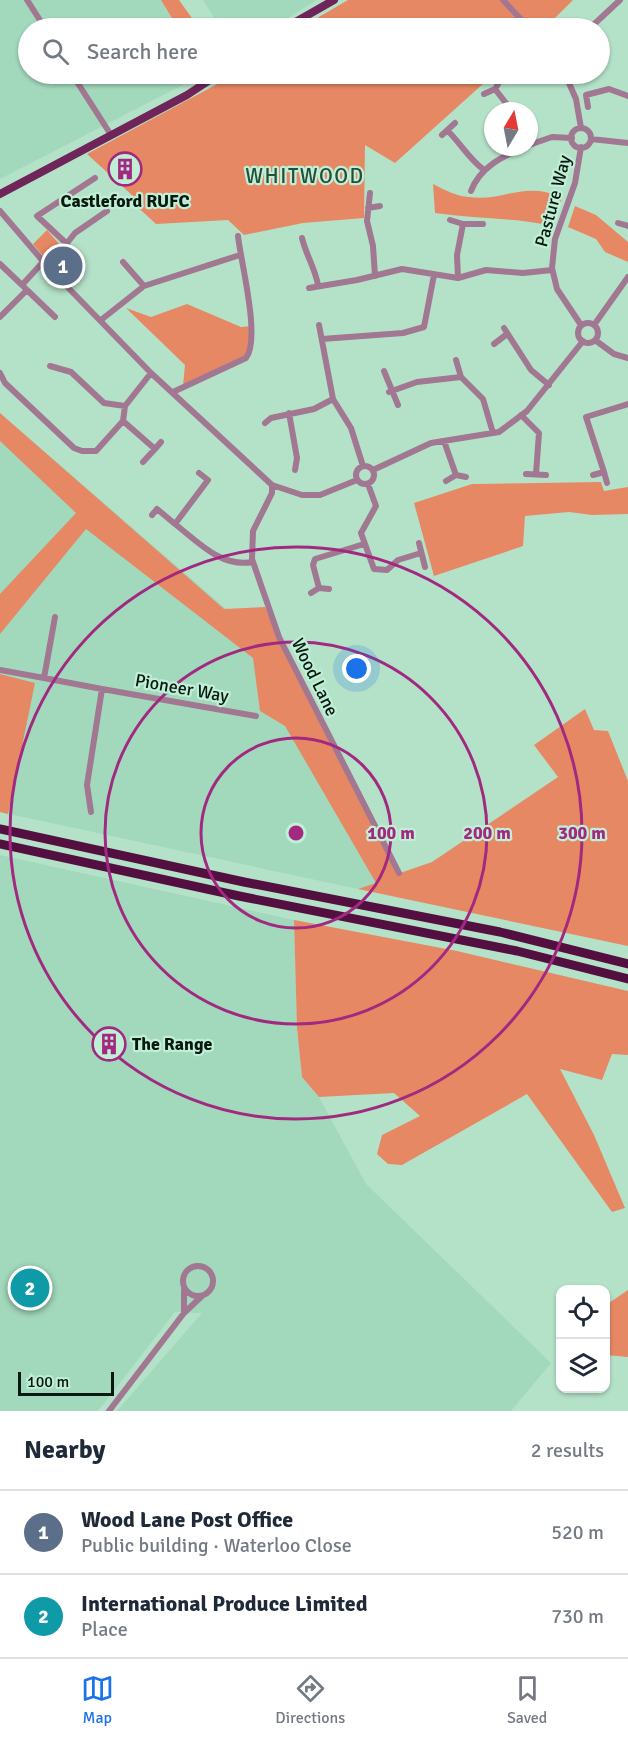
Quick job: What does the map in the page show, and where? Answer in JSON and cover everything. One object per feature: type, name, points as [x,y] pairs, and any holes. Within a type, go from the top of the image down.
[{"type":"highway","points":[[0,829],[254,884],[500,932],[628,964]]},
{"type":"highway","points":[[0,844],[239,896],[517,951],[628,979]]},
{"type":"main road","points":[[302,18],[334,0]]},
{"type":"main road","points":[[0,194],[204,84]]},
{"type":"street","points":[[27,0],[39,18]]},
{"type":"street","points":[[503,0],[520,18]]},
{"type":"street","points":[[601,18],[620,0]]},
{"type":"street","points":[[611,90],[613,81]]},
{"type":"street","points":[[78,84],[111,135]]},
{"type":"street","points":[[484,94],[498,84]]},
{"type":"street","points":[[569,84],[576,99],[580,128]]},
{"type":"street","points":[[495,88],[505,102]]},
{"type":"street","points":[[588,107],[586,95],[611,90],[628,96]]},
{"type":"street","points":[[455,123],[445,133],[461,143],[471,160],[484,170]]},
{"type":"street","points":[[580,128],[588,131],[591,138],[588,145],[581,147],[575,145],[572,138],[574,131],[580,128]]},
{"type":"street","points":[[538,142],[552,137],[572,138]]},
{"type":"street","points":[[591,138],[628,143]]},
{"type":"street","name":"Pasture Way","points":[[581,147],[576,183],[555,239],[552,270],[557,289],[581,325]]},
{"type":"street","points":[[471,191],[484,170],[504,156]]},
{"type":"street","points":[[66,243],[37,216],[95,178]]},
{"type":"street","points":[[370,194],[367,221],[373,246],[375,276]]},
{"type":"street","points":[[368,208],[380,206]]},
{"type":"street","points":[[0,317],[24,287],[75,233],[107,211]]},
{"type":"street","points":[[0,212],[46,265],[152,373],[272,485],[302,495],[320,495],[357,480],[368,484]]},
{"type":"street","points":[[450,220],[463,224],[483,224]]},
{"type":"street","points":[[618,223],[627,228]]},
{"type":"street","points":[[458,278],[458,255],[463,224]]},
{"type":"street","points":[[173,392],[246,358],[252,349],[252,330],[238,236]]},
{"type":"street","points":[[302,238],[307,256],[315,268],[318,285]]},
{"type":"street","points":[[101,320],[144,286],[240,255]]},
{"type":"street","points":[[123,262],[144,286]]},
{"type":"street","points":[[0,264],[55,317]]},
{"type":"street","points":[[309,288],[406,269],[458,278],[486,270],[523,273],[552,270]]},
{"type":"street","points":[[322,339],[403,333],[424,327],[434,275]]},
{"type":"street","points":[[594,325],[628,277]]},
{"type":"street","points":[[586,323],[594,325],[598,332],[595,340],[589,343],[583,341],[578,333],[581,325],[586,323]]},
{"type":"street","points":[[319,325],[333,399],[351,428],[363,466]]},
{"type":"street","points":[[494,344],[506,331],[531,370],[549,385]]},
{"type":"street","points":[[595,340],[614,354],[628,358]]},
{"type":"street","points":[[363,466],[373,470],[431,443],[499,432],[521,415],[549,385],[583,341]]},
{"type":"street","points":[[456,360],[461,377],[483,399],[493,433]]},
{"type":"street","points":[[50,366],[71,372],[104,402],[125,406]]},
{"type":"street","points":[[384,371],[398,405]]},
{"type":"street","points":[[0,373],[5,383],[74,448],[82,451],[96,451],[123,421],[125,406],[152,373]]},
{"type":"street","points":[[391,391],[417,382],[461,377]]},
{"type":"street","points":[[265,423],[271,418],[314,409],[333,399]]},
{"type":"street","points":[[607,483],[585,414],[628,404]]},
{"type":"street","points":[[289,414],[297,458],[296,470]]},
{"type":"street","points":[[521,415],[539,433],[536,474]]},
{"type":"street","points":[[123,421],[155,449]]},
{"type":"street","points":[[444,441],[456,476]]},
{"type":"street","points":[[143,462],[161,442]]},
{"type":"street","points":[[357,480],[357,471],[363,466]]},
{"type":"street","points":[[368,484],[374,477],[373,470]]},
{"type":"street","points":[[593,475],[604,472]]},
{"type":"street","points":[[175,524],[208,480],[199,473]]},
{"type":"street","points":[[526,474],[546,475]]},
{"type":"street","points":[[446,481],[456,476],[466,477]]},
{"type":"street","points":[[368,484],[376,507],[362,530],[364,544],[374,569],[381,572],[391,568],[398,560],[421,553]]},
{"type":"street","name":"Wood Lane","points":[[272,485],[272,493],[253,531],[253,562],[279,637],[399,873]]},
{"type":"street","points":[[152,515],[157,509],[217,556],[241,563],[253,562]]},
{"type":"street","points":[[418,543],[425,567]]},
{"type":"street","points":[[319,588],[313,565],[315,559],[364,544]]},
{"type":"street","points":[[311,593],[319,588],[329,590]]},
{"type":"street","points":[[44,678],[55,618]]},
{"type":"street","name":"Pioneer Way","points":[[0,670],[256,716]]},
{"type":"street","points":[[91,812],[87,786],[102,689]]},
{"type":"street","points":[[109,1411],[184,1313],[210,1291],[213,1279],[209,1271],[202,1266],[191,1267],[184,1274],[186,1302],[184,1313]]},
{"type":"street","points":[[184,1289],[192,1296],[202,1296]]},
{"type":"shaded area","points":[[0,0],[161,0],[172,18],[18,18],[18,84],[185,84],[0,179]]},
{"type":"shaded area","points":[[161,0],[179,0],[192,18],[172,18]]},
{"type":"shaded area","points":[[203,0],[317,0],[287,18],[215,18]]},
{"type":"shaded area","points":[[348,0],[573,0],[555,18],[317,18]]},
{"type":"shaded area","points":[[217,84],[483,84],[395,163],[365,145],[364,218],[303,223],[244,235],[228,220],[156,224],[130,200],[133,196],[87,154]]},
{"type":"shaded area","points":[[433,184],[455,194],[469,197],[493,197],[537,191],[562,198],[552,226],[523,221],[450,215],[435,213]]},
{"type":"shaded area","points":[[575,206],[596,215],[628,242],[628,262],[605,252],[596,239],[568,227]]},
{"type":"shaded area","points":[[47,230],[60,245],[48,258],[43,256],[33,244]]},
{"type":"shaded area","points":[[187,304],[241,327],[252,326],[250,353],[183,386],[185,365],[126,308],[151,317]]},
{"type":"shaded area","points":[[0,413],[262,640],[377,884],[358,889],[0,812]]},
{"type":"shaded area","points":[[0,413],[224,609],[265,607],[400,873],[432,862],[558,777],[534,745],[585,709],[594,730],[608,731],[628,781],[628,946],[358,889],[376,883],[285,726],[260,711],[253,658],[86,529],[0,634],[0,594],[76,513],[0,441]]},
{"type":"shaded area","points":[[601,482],[604,491],[628,487],[628,514],[592,515],[569,512],[525,516],[523,546],[434,576],[414,503],[472,484]]},
{"type":"shaded area","points":[[0,674],[35,683],[8,814],[0,812]]},
{"type":"shaded area","points":[[0,855],[294,920],[297,1028],[302,1077],[319,1097],[366,1184],[551,1363],[511,1411],[117,1411],[202,1313],[175,1312],[98,1411],[0,1411]]},
{"type":"shaded area","points":[[294,920],[457,951],[628,991],[628,1055],[612,1054],[602,1080],[560,1069],[594,1135],[625,1208],[612,1212],[527,1094],[402,1165],[388,1164],[377,1154],[382,1135],[420,1116],[394,1093],[319,1097],[302,1077],[297,1028]]},
{"type":"shaded area","points":[[628,1290],[628,1357],[610,1355],[610,1302]]},
{"type":"place","name":"Castleford RUFC","points":[[125,169]]},
{"type":"place","name":"Wood Lane Post Office","points":[[63,266]]},
{"type":"place","name":"The Range","points":[[109,1044]]},
{"type":"place","name":"International Produce Limited","points":[[30,1288]]},
{"type":"district","name":"WHITWOOD","points":[[305,176]]}]
